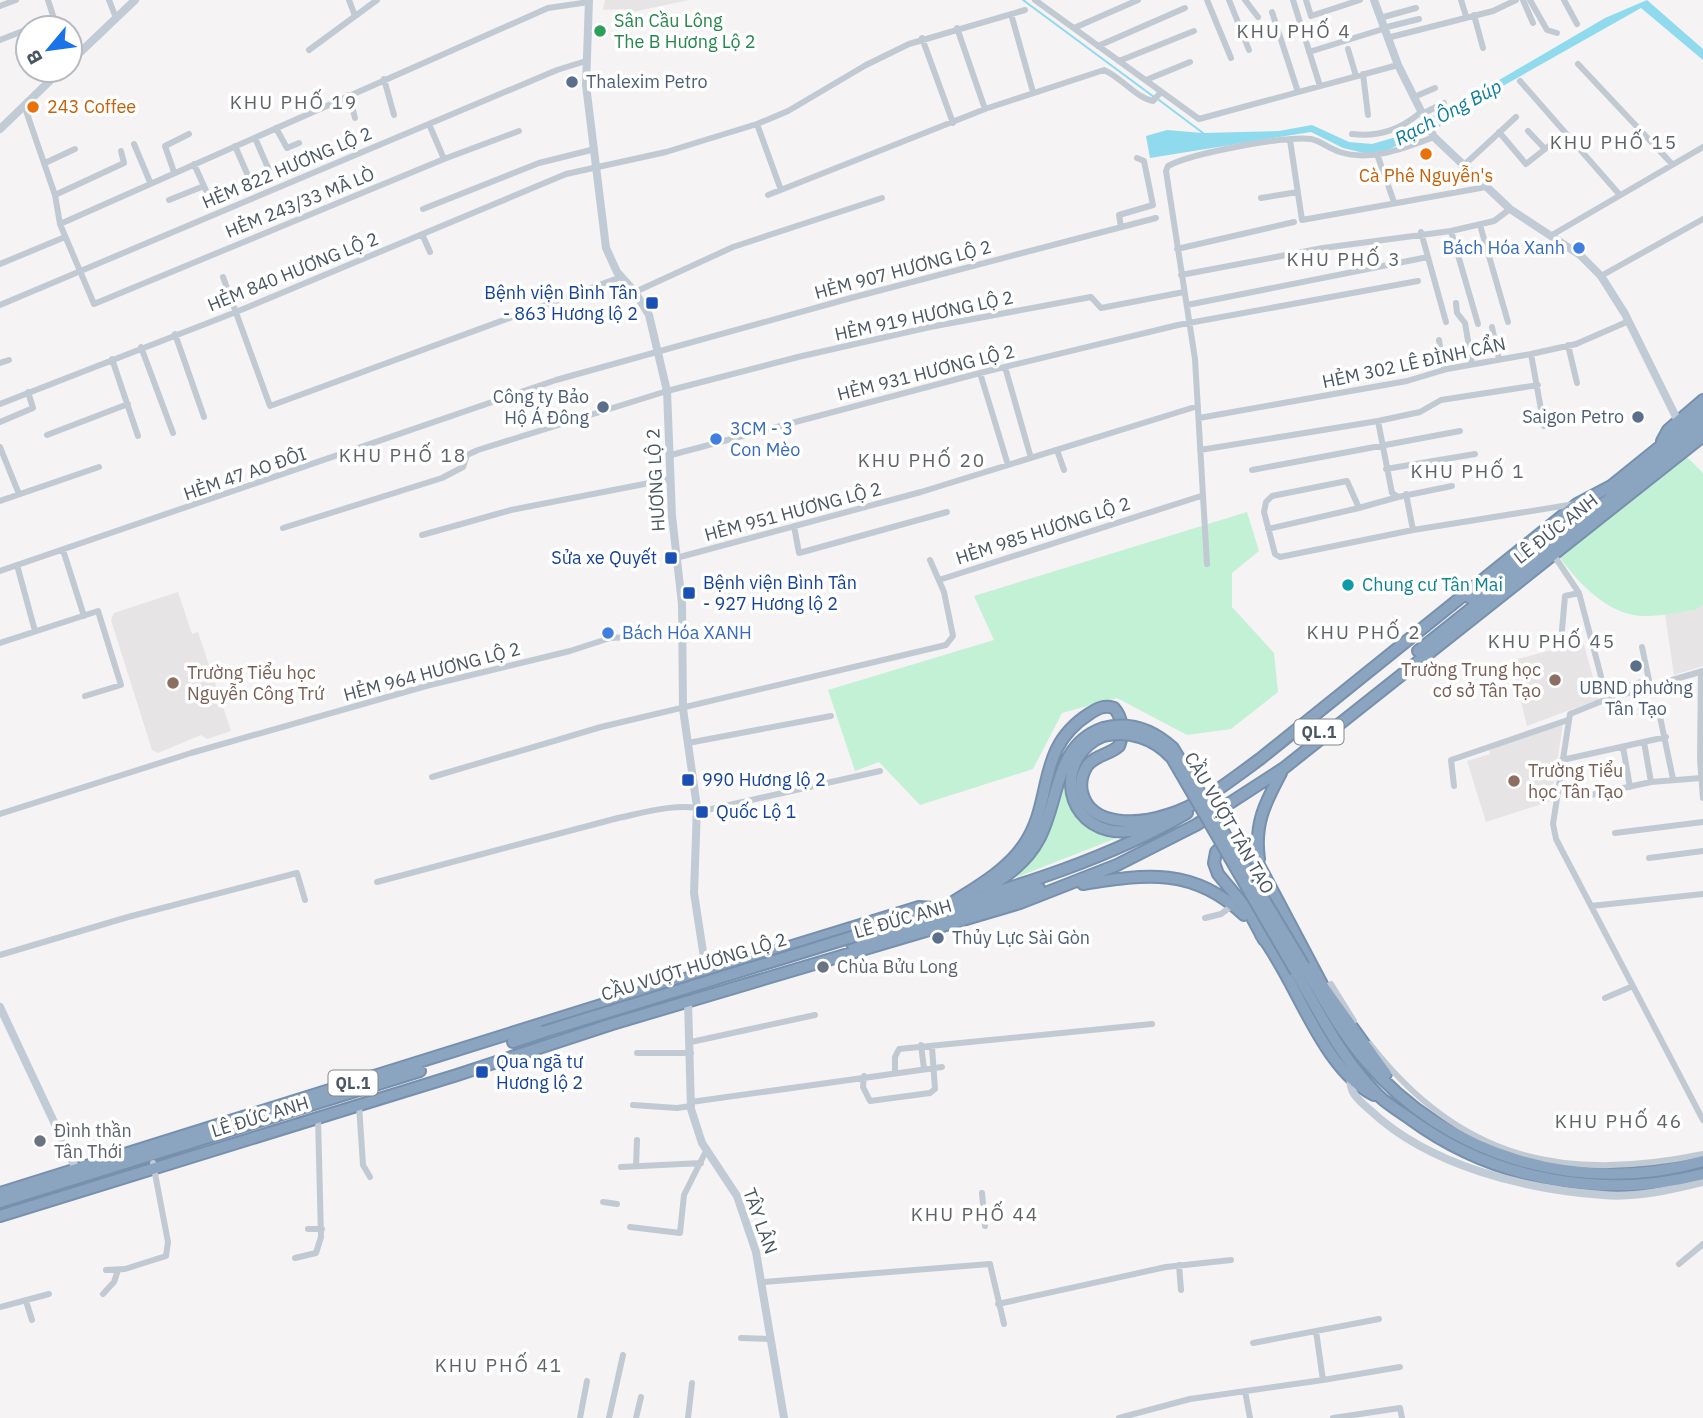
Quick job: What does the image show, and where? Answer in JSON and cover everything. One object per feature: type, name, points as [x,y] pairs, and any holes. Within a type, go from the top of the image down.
[{"type":"highway","name":"LÊ ĐỨC ANH","points":[[0,1193],[78,1174],[688,1001],[1040,891],[1158,841],[1245,788],[1636,478],[1673,448],[1687,432],[1703,402]]},
{"type":"highway","name":"QL.1","points":[[1687,432],[1703,412]]},
{"type":"highway","name":"QL.1","points":[[1687,432],[1703,426]]},
{"type":"highway","name":"LÊ ĐỨC ANH","points":[[913,922],[972,898],[1096,858],[1170,823],[1261,761],[1659,447],[1687,432]]},
{"type":"highway","name":"LÊ ĐỨC ANH","points":[[853,940],[913,922],[1065,886],[1168,841],[1248,794],[1615,505],[1687,432]]},
{"type":"highway","points":[[1615,505],[1636,478]]},
{"type":"highway","name":"LÊ ĐỨC ANH","points":[[0,1202],[78,1174],[706,971],[919,907],[944,908],[996,872],[1019,852],[1033,827],[1055,748],[1081,719],[1106,706],[1114,708],[1120,717],[1121,742],[1115,749],[1091,762],[1083,776],[1082,787],[1086,802],[1105,818],[1118,821],[1172,813],[1261,761],[1577,504],[1615,484]]},
{"type":"highway","points":[[972,898],[1002,878],[1031,853],[1045,826],[1069,754],[1085,736],[1137,727],[1157,735],[1173,748],[1300,969],[1336,1041],[1380,1097]]},
{"type":"highway","points":[[1103,732],[1082,751],[1073,767],[1071,792],[1081,813],[1096,825],[1116,831],[1170,823]]},
{"type":"highway","points":[[1260,865],[1256,829],[1259,815],[1284,768]]},
{"type":"highway","points":[[1081,813],[1102,822],[1118,821]]},
{"type":"highway","points":[[1426,1117],[1374,1059],[1324,988],[1251,850],[1237,840],[1221,846],[1214,856],[1218,874],[1248,910],[1325,1043],[1359,1086],[1380,1097],[1436,1139],[1524,1174],[1560,1182],[1642,1186],[1703,1174]]},
{"type":"highway","points":[[1040,891],[1133,876],[1178,878],[1205,887],[1229,902],[1264,940]]},
{"type":"highway","name":"CẦU VƯỢT HƯƠNG LỘ 2","points":[[544,1036],[853,940]]},
{"type":"highway","points":[[734,964],[724,975],[728,984],[737,986]]},
{"type":"highway","points":[[1300,969],[1365,1060],[1391,1088],[1426,1117],[1485,1149],[1567,1171],[1642,1174],[1703,1161]]},
{"type":"highway","points":[[688,1001],[706,971]]},
{"type":"highway","points":[[660,986],[670,995],[665,1007]]},
{"type":"highway","name":"LÊ ĐỨC ANH","points":[[0,1211],[359,1105],[544,1036]]},
{"type":"highway","name":"LÊ ĐỨC ANH","points":[[0,1216],[380,1096],[448,1070]]},
{"type":"street","points":[[0,6],[16,0]]},
{"type":"street","points":[[109,0],[116,18]]},
{"type":"street","points":[[84,49],[135,0]]},
{"type":"street","points":[[349,0],[355,16]]},
{"type":"street","points":[[309,50],[377,0]]},
{"type":"street","points":[[1035,0],[1146,80],[1159,94],[1199,120],[1398,65]]},
{"type":"street","points":[[1074,28],[1138,0]]},
{"type":"street","points":[[1207,0],[1231,58]]},
{"type":"street","points":[[1229,0],[1249,50]]},
{"type":"street","points":[[1245,0],[1258,17]]},
{"type":"street","points":[[1293,0],[1320,86]]},
{"type":"street","points":[[1306,0],[1311,16],[1360,0]]},
{"type":"street","points":[[1374,0],[1398,65],[1432,135],[1462,167],[1510,209],[1580,255],[1601,276],[1629,321],[1687,432]]},
{"type":"street","points":[[1461,0],[1466,16]]},
{"type":"street","points":[[1496,0],[1499,8]]},
{"type":"street","points":[[1384,31],[1474,15],[1516,0]]},
{"type":"street","points":[[1523,0],[1533,23]]},
{"type":"street","points":[[1530,0],[1547,30],[1557,33]]},
{"type":"street","points":[[1564,0],[1577,24]]},
{"type":"street","points":[[60,224],[548,8],[589,1]]},
{"type":"street","name":"HƯƠNG LỘ 2","points":[[589,1],[586,61],[606,248],[610,261],[635,292],[649,315],[667,391],[670,479],[683,634],[683,709],[697,807],[694,893],[706,971]]},
{"type":"street","points":[[1098,46],[1185,8]]},
{"type":"street","points":[[1380,18],[1416,8]]},
{"type":"street","name":"HẺM 840 HƯƠNG LỘ 2","points":[[0,404],[236,312],[566,174],[666,152],[757,124],[788,111],[866,65],[922,38],[1025,10]]},
{"type":"street","points":[[1272,12],[1298,92]]},
{"type":"street","points":[[1011,14],[1033,92]]},
{"type":"street","points":[[1474,15],[1483,48]]},
{"type":"street","points":[[1309,52],[1419,19]]},
{"type":"street","points":[[957,28],[985,109]]},
{"type":"street","points":[[1119,61],[1194,31]]},
{"type":"street","points":[[922,38],[953,123]]},
{"type":"street","points":[[1348,49],[1360,75],[1368,115]]},
{"type":"street","name":"HẺM 822 HƯƠNG LỘ 2","points":[[0,305],[429,124],[586,61]]},
{"type":"street","points":[[1146,80],[1190,62]]},
{"type":"street","points":[[1578,64],[1672,164]]},
{"type":"street","points":[[768,195],[985,109],[1104,70],[1116,75],[1146,99],[1159,94]]},
{"type":"street","points":[[384,79],[394,115]]},
{"type":"street","points":[[1520,80],[1564,134],[1619,194]]},
{"type":"street","points":[[0,129],[47,84]]},
{"type":"street","points":[[1414,97],[1436,88]]},
{"type":"street","points":[[349,95],[355,118]]},
{"type":"street","points":[[1352,134],[1372,135],[1397,129],[1444,103]]},
{"type":"street","points":[[24,106],[55,195],[60,224],[80,271]]},
{"type":"street","points":[[1462,167],[1516,117]]},
{"type":"street","points":[[429,124],[444,159]]},
{"type":"street","points":[[757,124],[781,190]]},
{"type":"street","points":[[276,128],[286,148],[299,143]]},
{"type":"street","name":"HẺM 243/33 MÃ LÒ","points":[[80,271],[94,304],[444,159],[519,131]]},
{"type":"street","points":[[1528,131],[1545,149]]},
{"type":"street","points":[[1499,132],[1525,164],[1564,134]]},
{"type":"street","points":[[174,172],[165,146],[189,134]]},
{"type":"street","points":[[1207,564],[1200,496],[1199,418],[1184,324],[1187,305],[1166,171],[1168,166],[1227,150],[1290,140],[1314,140],[1342,153],[1377,154],[1432,135]]},
{"type":"street","points":[[255,138],[269,170]]},
{"type":"street","points":[[1290,140],[1298,192],[1298,221]]},
{"type":"street","points":[[134,144],[150,182]]},
{"type":"street","points":[[235,146],[249,178]]},
{"type":"street","points":[[1552,235],[1703,146]]},
{"type":"street","points":[[45,163],[75,149]]},
{"type":"street","points":[[424,209],[539,163],[595,149]]},
{"type":"street","points":[[55,195],[124,163],[121,151]]},
{"type":"street","points":[[1377,154],[1394,202]]},
{"type":"street","points":[[1121,227],[1119,215],[1153,205],[1144,161],[1137,158]]},
{"type":"street","points":[[194,163],[208,195]]},
{"type":"street","points":[[169,200],[204,186]]},
{"type":"street","points":[[1177,249],[1298,221],[1486,187]]},
{"type":"street","points":[[1261,198],[1298,192]]},
{"type":"street","points":[[635,292],[733,247],[882,198]]},
{"type":"street","points":[[1181,275],[1421,232],[1451,231],[1494,221],[1510,209]]},
{"type":"street","name":"HẺM 907 HƯƠNG LỘ 2","points":[[658,351],[1156,218]]},
{"type":"street","points":[[1601,276],[1703,219]]},
{"type":"street","points":[[1480,225],[1508,322]]},
{"type":"street","points":[[1451,231],[1478,324]]},
{"type":"street","points":[[1421,232],[1446,322]]},
{"type":"street","points":[[422,234],[430,252]]},
{"type":"street","points":[[0,264],[65,237]]},
{"type":"street","points":[[1187,305],[1428,257]]},
{"type":"street","points":[[223,277],[270,406],[621,277]]},
{"type":"street","name":"HẺM 931 HƯƠNG LỘ 2","points":[[671,454],[980,373],[1184,324],[1418,281]]},
{"type":"street","name":"HẺM 919 HƯƠNG LỘ 2","points":[[667,391],[944,324],[1091,297],[1101,308],[1183,292]]},
{"type":"street","points":[[1456,303],[1457,313],[1465,323],[1472,364]]},
{"type":"street","name":"HẺM 302 LÊ ĐÌNH CẨN","points":[[1199,418],[1407,381],[1444,370],[1531,354],[1568,345],[1629,321]]},
{"type":"street","points":[[1492,327],[1499,360]]},
{"type":"street","points":[[174,334],[204,416]]},
{"type":"street","points":[[1439,340],[1444,370]]},
{"type":"street","points":[[1568,345],[1577,383]]},
{"type":"street","points":[[141,347],[173,433]]},
{"type":"street","name":"HẺM 47 AO ĐÔI","points":[[0,571],[506,396],[658,351]]},
{"type":"street","points":[[1531,354],[1544,426]]},
{"type":"street","points":[[112,359],[138,436]]},
{"type":"street","points":[[0,363],[9,360]]},
{"type":"street","points":[[1005,367],[1031,458]]},
{"type":"street","points":[[980,373],[1008,465]]},
{"type":"street","points":[[1200,450],[1378,421],[1420,412],[1441,400],[1538,385]]},
{"type":"street","points":[[283,528],[442,478],[463,467],[467,455],[478,450],[667,391]]},
{"type":"street","points":[[0,422],[33,408],[28,393]]},
{"type":"street","points":[[47,435],[128,404]]},
{"type":"street","name":"HẺM 951 HƯƠNG LỘ 2","points":[[676,558],[1008,465],[1197,407]]},
{"type":"street","points":[[1378,421],[1392,493],[1402,496]]},
{"type":"street","points":[[1252,470],[1460,432]]},
{"type":"street","points":[[0,447],[19,494]]},
{"type":"street","points":[[1057,450],[1064,470]]},
{"type":"street","points":[[1386,470],[1475,454]]},
{"type":"street","points":[[0,501],[99,467]]},
{"type":"street","points":[[422,535],[511,510],[670,479]]},
{"type":"street","points":[[1359,508],[1347,481],[1272,496],[1264,507],[1275,554],[1280,557],[1413,530],[1577,504]]},
{"type":"street","points":[[1268,528],[1452,486]]},
{"type":"street","name":"HẺM 985 HƯƠNG LỘ 2","points":[[683,709],[946,645],[953,636],[939,580],[1200,496]]},
{"type":"street","points":[[1402,496],[1413,530]]},
{"type":"street","points":[[794,526],[799,553],[947,512]]},
{"type":"street","points":[[63,550],[84,616]]},
{"type":"street","points":[[1553,554],[1579,593],[1607,699]]},
{"type":"street","points":[[930,560],[939,580]]},
{"type":"street","points":[[17,565],[35,631]]},
{"type":"street","points":[[1562,630],[1565,596],[1579,593]]},
{"type":"street","points":[[0,643],[98,611],[121,685],[85,696]]},
{"type":"street","name":"HẺM 964 HƯƠNG LỘ 2","points":[[0,814],[191,753],[378,699],[570,651],[610,638],[683,634]]},
{"type":"street","points":[[1628,693],[1627,687],[1649,680],[1643,647]]},
{"type":"street","points":[[1703,798],[1702,672],[1607,699],[1570,714],[1553,824],[1556,839],[1703,1119]]},
{"type":"street","points":[[432,777],[601,727],[683,709]]},
{"type":"street","points":[[1659,712],[1673,779]]},
{"type":"street","points":[[688,743],[831,716]]},
{"type":"street","points":[[1454,786],[1449,762],[1468,752],[1568,720]]},
{"type":"street","points":[[1562,760],[1666,737]]},
{"type":"street","points":[[1644,742],[1651,782]]},
{"type":"street","points":[[1623,747],[1630,787]]},
{"type":"street","points":[[377,883],[618,818],[655,810],[697,807],[707,810],[880,771]]},
{"type":"street","points":[[1591,795],[1651,782],[1701,778]]},
{"type":"street","points":[[1615,833],[1703,822]]},
{"type":"street","points":[[1649,858],[1703,851]]},
{"type":"street","points":[[0,955],[128,916],[297,873],[305,900]]},
{"type":"street","points":[[1591,906],[1703,894]]},
{"type":"street","points":[[1205,918],[1221,914],[1229,902]]},
{"type":"street","points":[[1324,988],[1331,984],[1374,1049],[1425,1100],[1465,1130],[1490,1143],[1550,1162],[1581,1167],[1661,1163],[1703,1154]]},
{"type":"street","points":[[1605,998],[1633,986]]},
{"type":"street","name":"TÂY LÂN","points":[[688,1001],[691,1104],[706,1151],[737,1196],[764,1282],[784,1418]]},
{"type":"street","points":[[0,1006],[78,1174]]},
{"type":"street","points":[[691,1042],[815,1015]]},
{"type":"street","points":[[895,1073],[895,1057],[899,1049],[1152,1024]]},
{"type":"street","points":[[921,1045],[924,1069]]},
{"type":"street","points":[[864,1076],[863,1087],[870,1101],[930,1093],[935,1089],[938,1068],[932,1047]]},
{"type":"street","points":[[637,1053],[691,1053]]},
{"type":"street","points":[[633,1105],[691,1104],[864,1076],[938,1068]]},
{"type":"street","points":[[1351,1077],[1350,1087],[1356,1097],[1394,1130],[1431,1151],[1506,1178],[1604,1195],[1635,1195],[1703,1182]]},
{"type":"street","points":[[359,1105],[361,1154],[363,1165],[370,1177]]},
{"type":"street","points":[[295,1258],[316,1253],[322,1229],[318,1118]]},
{"type":"street","points":[[636,1166],[637,1140]]},
{"type":"street","points":[[630,1227],[680,1233],[684,1195],[706,1151]]},
{"type":"street","points":[[621,1167],[701,1163]]},
{"type":"street","points":[[107,1270],[118,1270],[166,1256],[168,1242],[153,1166]]},
{"type":"street","points":[[982,1193],[985,1226]]},
{"type":"street","points":[[603,1202],[617,1204]]},
{"type":"street","points":[[308,1229],[322,1229]]},
{"type":"street","points":[[1679,1264],[1703,1244]]},
{"type":"street","points":[[998,1304],[1179,1265],[1231,1260]]},
{"type":"street","points":[[764,1282],[990,1264],[1004,1324]]},
{"type":"street","points":[[1179,1265],[1181,1290]]},
{"type":"street","points":[[103,1294],[114,1282],[118,1270]]},
{"type":"street","points":[[0,1307],[49,1294]]},
{"type":"street","points":[[26,1301],[32,1320]]},
{"type":"street","points":[[1253,1343],[1379,1319]]},
{"type":"street","points":[[1316,1331],[1323,1380]]},
{"type":"street","points":[[741,1338],[771,1339]]},
{"type":"street","points":[[609,1418],[623,1355]]},
{"type":"street","points":[[1119,1418],[1190,1399],[1400,1367]]},
{"type":"street","points":[[586,1418],[581,1418],[587,1381]]},
{"type":"street","points":[[688,1418],[692,1383]]},
{"type":"street","points":[[1245,1391],[1250,1418]]},
{"type":"street","points":[[636,1418],[641,1398]]},
{"type":"street","points":[[1333,1418],[1400,1408],[1402,1418]]},
{"type":"shaded area","points":[[605,0],[689,0],[632,12],[623,9],[603,10]]},
{"type":"shaded area","name":"Trường Tiểu học Nguyễn Công Trứ","points":[[178,592],[192,634],[198,632],[231,731],[207,739],[201,735],[158,753],[152,750],[111,620],[114,613]]},
{"type":"shaded area","points":[[1703,605],[1703,666],[1674,675],[1665,614],[1696,610]]},
{"type":"shaded area","name":"Trường Trung học cơ sở Tân Tạo","points":[[1583,641],[1599,699],[1527,726],[1511,661]]},
{"type":"shaded area","name":"Trường Tiểu học Tân Tạo","points":[[1563,724],[1551,801],[1486,822],[1467,761],[1490,754],[1489,749]]},
{"type":"green space","points":[[1685,455],[1703,473],[1703,605],[1696,610],[1652,616],[1619,611],[1584,586],[1558,555]]},
{"type":"green space","points":[[1247,512],[1259,551],[1232,573],[1232,607],[1274,653],[1278,692],[1231,729],[1187,735],[1117,698],[1062,713],[1033,769],[920,805],[879,762],[855,771],[828,690],[994,640],[974,596]]},
{"type":"green space","points":[[1074,756],[1078,814],[1122,836],[1012,879],[1040,847]]},
{"type":"water","name":"Rạch Ông Búp","points":[[1647,0],[1703,49],[1703,60],[1641,8],[1462,109],[1436,129],[1385,151],[1364,153],[1343,148],[1311,132],[1150,158],[1146,136],[1167,130],[1203,133],[1279,131],[1312,125],[1349,142],[1372,144],[1413,132],[1437,113],[1482,90],[1605,18]]},
{"type":"waterway","points":[[1023,0],[1154,97]]},
{"type":"waterway","points":[[1159,100],[1203,133]]},
{"type":"place","name":"Sân Cầu Lông The B Hương Lộ 2","points":[[600,31]]},
{"type":"place","name":"Thalexim Petro","points":[[572,82]]},
{"type":"place","name":"243 Coffee","points":[[33,107]]},
{"type":"place","name":"Cà Phê Nguyễn's","points":[[1426,154]]},
{"type":"place","name":"Bách Hóa Xanh","points":[[1579,248]]},
{"type":"place","name":"Bệnh viện Bình Tân - 863 Hương lộ 2","points":[[652,303]]},
{"type":"place","name":"Công ty Bảo Hộ Á Đông","points":[[603,407]]},
{"type":"place","name":"Saigon Petro","points":[[1638,417]]},
{"type":"place","name":"3CM - 3 Con Mèo","points":[[716,439]]},
{"type":"place","name":"Sửa xe Quyết","points":[[671,558]]},
{"type":"place","name":"Chung cư Tân Mai","points":[[1348,585]]},
{"type":"place","name":"Bệnh viện Bình Tân - 927 Hương lộ 2","points":[[689,593]]},
{"type":"place","name":"Bách Hóa XANH","points":[[608,633]]},
{"type":"place","name":"UBND phường Tân Tạo","points":[[1636,666]]},
{"type":"place","name":"Trường Trung học cơ sở Tân Tạo","points":[[1555,680]]},
{"type":"place","name":"Trường Tiểu học Nguyễn Công Trứ","points":[[173,683]]},
{"type":"place","name":"990 Hương lộ 2","points":[[688,780]]},
{"type":"place","name":"Trường Tiểu học Tân Tạo","points":[[1514,781]]},
{"type":"place","name":"Quốc Lộ 1","points":[[702,812]]},
{"type":"place","name":"Thủy Lực Sài Gòn","points":[[938,938]]},
{"type":"place","name":"Chùa Bửu Long","points":[[823,967]]},
{"type":"place","name":"Qua ngã tư Hương lộ 2","points":[[482,1072]]},
{"type":"place","name":"Đình thần Tân Thới","points":[[40,1141]]},
{"type":"district","name":"KHU PHỐ 4","points":[[1294,31]]},
{"type":"district","name":"KHU PHỐ 19","points":[[294,102]]},
{"type":"district","name":"KHU PHỐ 15","points":[[1614,142]]},
{"type":"district","name":"KHU PHỐ 3","points":[[1344,259]]},
{"type":"district","name":"KHU PHỐ 18","points":[[403,455]]},
{"type":"district","name":"KHU PHỐ 20","points":[[922,460]]},
{"type":"district","name":"KHU PHỐ 1","points":[[1468,471]]},
{"type":"district","name":"KHU PHỐ 2","points":[[1364,632]]},
{"type":"district","name":"KHU PHỐ 45","points":[[1552,641]]},
{"type":"district","name":"KHU PHỐ 46","points":[[1619,1121]]},
{"type":"district","name":"KHU PHỐ 44","points":[[975,1214]]},
{"type":"district","name":"KHU PHỐ 41","points":[[499,1365]]}]
